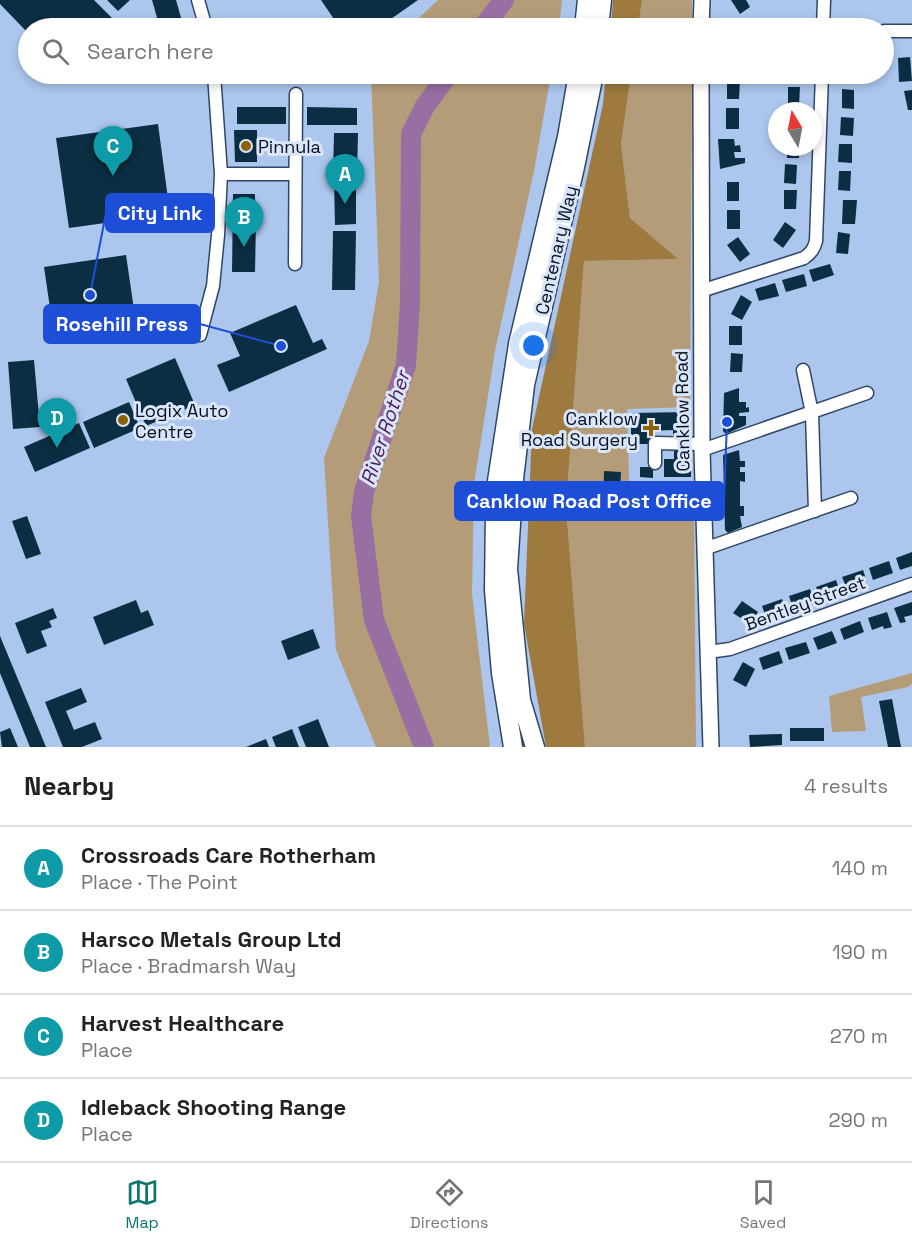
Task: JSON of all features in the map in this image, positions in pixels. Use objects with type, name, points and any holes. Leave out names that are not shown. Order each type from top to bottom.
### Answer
[{"type":"main road","points":[[585,18],[587,0]]},
{"type":"main road","points":[[600,18],[602,0]]},
{"type":"main road","name":"Centenary Way","points":[[513,747],[501,673],[494,590],[497,481],[518,344],[567,137],[576,84]]},
{"type":"main road","name":"Centenary Way","points":[[535,747],[521,700],[508,569],[514,479],[525,386],[576,167],[592,84]]},
{"type":"street","points":[[198,0],[203,18]]},
{"type":"street","points":[[701,18],[702,0]]},
{"type":"street","points":[[823,18],[824,0]]},
{"type":"street","points":[[894,31],[912,31]]},
{"type":"street","points":[[200,335],[213,286],[221,174],[214,84]]},
{"type":"street","name":"Canklow Road","points":[[701,84],[702,447],[711,747]]},
{"type":"street","points":[[701,291],[804,258],[814,248],[822,84]]},
{"type":"street","points":[[295,264],[296,94]]},
{"type":"street","points":[[221,174],[295,174]]},
{"type":"street","points":[[803,370],[812,413],[815,511]]},
{"type":"street","points":[[655,464],[655,443],[702,447],[812,413],[867,393]]},
{"type":"street","points":[[704,549],[851,498]]},
{"type":"street","name":"Bentley Street","points":[[708,652],[730,649],[912,584]]},
{"type":"shaded area","points":[[438,0],[562,0],[560,18],[419,18]]},
{"type":"shaded area","points":[[613,0],[642,0],[639,18],[612,18]]},
{"type":"shaded area","points":[[642,0],[692,0],[692,18],[639,18]]},
{"type":"shaded area","points":[[371,84],[549,84],[534,171],[495,351],[474,484],[472,594],[490,747],[376,747],[336,650],[324,458],[369,341],[379,282]]},
{"type":"shaded area","points":[[605,84],[630,84],[621,144],[630,218],[678,259],[584,261],[566,506],[585,747],[546,747],[524,624],[532,429],[603,104]]},
{"type":"shaded area","points":[[630,84],[692,84],[690,407],[627,409],[630,514],[694,515],[696,747],[585,747],[566,506],[584,261],[677,259],[630,218],[621,144]]},
{"type":"shaded area","points":[[912,673],[912,684],[908,687],[861,697],[866,731],[832,732],[829,696]]},
{"type":"building","points":[[0,0],[94,0],[112,18],[18,18],[18,23],[0,4]]},
{"type":"building","points":[[107,0],[130,0],[118,11]]},
{"type":"building","points":[[152,0],[176,0],[181,18],[157,18]]},
{"type":"building","points":[[321,0],[418,0],[392,18],[333,18]]},
{"type":"building","points":[[731,0],[746,0],[750,7],[740,14]]},
{"type":"building","points":[[910,57],[912,81],[899,82],[898,58]]},
{"type":"building","points":[[727,84],[740,84],[739,99],[727,99]]},
{"type":"building","points":[[788,87],[800,87],[799,102],[788,102]]},
{"type":"building","points":[[842,89],[854,90],[854,109],[842,108]]},
{"type":"building","points":[[912,90],[912,110],[908,110],[904,91]]},
{"type":"building","points":[[237,107],[286,107],[286,124],[237,124]]},
{"type":"building","points":[[307,107],[357,108],[357,125],[307,125]]},
{"type":"building","points":[[726,108],[739,108],[739,129],[726,129]]},
{"type":"building","points":[[841,117],[854,118],[853,136],[840,135]]},
{"type":"building","points":[[158,124],[170,214],[69,228],[56,138]]},
{"type":"building","name":"Pinnula","points":[[234,130],[257,130],[257,162],[235,162]]},
{"type":"building","points":[[334,133],[358,133],[357,173],[333,173]]},
{"type":"building","points":[[718,139],[734,139],[735,146],[740,145],[741,152],[734,152],[735,158],[745,158],[745,163],[720,169]]},
{"type":"building","points":[[839,144],[852,144],[852,163],[838,162]]},
{"type":"building","points":[[787,156],[799,156],[799,158],[787,158]]},
{"type":"building","points":[[785,164],[797,165],[796,184],[784,183]]},
{"type":"building","points":[[839,171],[851,171],[850,191],[838,190]]},
{"type":"building","points":[[356,182],[356,224],[335,225],[334,183]]},
{"type":"building","points":[[727,182],[739,182],[739,201],[727,201]]},
{"type":"building","points":[[784,190],[797,190],[796,209],[784,209]]},
{"type":"building","points":[[233,194],[255,194],[258,221],[256,221],[255,272],[232,272]]},
{"type":"building","points":[[843,200],[857,200],[855,224],[842,224]]},
{"type":"building","points":[[727,210],[740,210],[740,229],[727,229]]},
{"type":"building","points":[[785,222],[796,230],[783,248],[773,240]]},
{"type":"building","points":[[333,231],[356,231],[355,290],[332,290]]},
{"type":"building","points":[[838,232],[850,234],[848,254],[836,253]]},
{"type":"building","points":[[738,237],[750,254],[740,262],[727,245]]},
{"type":"building","points":[[126,255],[136,323],[54,335],[44,267]]},
{"type":"building","points":[[830,264],[834,275],[813,282],[809,270]]},
{"type":"building","points":[[804,274],[807,286],[786,292],[782,280]]},
{"type":"building","points":[[775,283],[779,296],[759,301],[755,289]]},
{"type":"building","points":[[741,295],[752,302],[742,320],[731,314]]},
{"type":"building","points":[[296,305],[313,343],[322,339],[327,349],[229,392],[217,365],[240,356],[230,333]]},
{"type":"building","points":[[729,326],[742,326],[742,345],[729,345]]},
{"type":"building","points":[[731,353],[743,354],[742,372],[730,372]]},
{"type":"building","points":[[175,358],[195,405],[146,426],[126,379]]},
{"type":"building","points":[[34,360],[40,427],[13,429],[8,362]]},
{"type":"building","points":[[739,388],[739,402],[746,402],[746,408],[749,407],[749,412],[739,413],[739,416],[746,416],[746,425],[726,434],[723,431],[724,393]]},
{"type":"building","points":[[129,402],[140,428],[94,448],[83,422]]},
{"type":"building","points":[[688,412],[689,439],[673,440],[673,430],[649,431],[649,444],[631,444],[631,413]]},
{"type":"building","points":[[79,423],[90,448],[35,472],[24,447]]},
{"type":"building","points":[[674,450],[691,450],[691,477],[664,477],[664,459],[674,459]]},
{"type":"building","points":[[739,450],[740,461],[745,461],[745,467],[740,467],[740,472],[745,472],[745,482],[740,481],[740,506],[744,506],[744,516],[740,516],[742,527],[728,533],[725,530],[723,455]]},
{"type":"building","points":[[640,467],[653,467],[653,478],[640,477]]},
{"type":"building","points":[[604,471],[621,472],[619,509],[603,509]]},
{"type":"building","points":[[27,516],[41,554],[26,559],[12,521]]},
{"type":"building","points":[[912,552],[912,566],[900,570],[896,558]]},
{"type":"building","points":[[889,561],[893,573],[873,580],[869,568]]},
{"type":"building","points":[[863,570],[867,582],[847,589],[842,577]]},
{"type":"building","points":[[836,580],[840,592],[820,598],[816,587]]},
{"type":"building","points":[[810,589],[814,600],[793,608],[789,596]]},
{"type":"building","points":[[782,599],[786,610],[766,617],[762,606]]},
{"type":"building","points":[[136,600],[141,613],[148,610],[154,625],[104,645],[93,617]]},
{"type":"building","points":[[742,601],[758,612],[750,624],[733,613]]},
{"type":"building","points":[[912,602],[912,615],[904,617],[906,622],[900,623],[894,608]]},
{"type":"building","points":[[53,608],[57,618],[49,621],[52,627],[41,631],[47,646],[27,654],[15,623]]},
{"type":"building","points":[[887,612],[892,627],[884,629],[883,626],[872,630],[868,618]]},
{"type":"building","points":[[860,621],[864,632],[844,640],[840,629]]},
{"type":"building","points":[[313,629],[320,648],[288,660],[281,641]]},
{"type":"building","points":[[832,631],[837,643],[818,650],[813,638]]},
{"type":"building","points":[[0,636],[46,747],[30,747],[0,673]]},
{"type":"building","points":[[806,642],[810,653],[789,660],[785,648]]},
{"type":"building","points":[[779,651],[783,663],[763,670],[759,658]]},
{"type":"building","points":[[743,662],[755,669],[746,687],[733,680]]},
{"type":"building","points":[[81,688],[87,702],[66,711],[74,730],[95,722],[102,739],[82,747],[63,747],[45,702]]},
{"type":"building","points":[[892,699],[901,747],[888,747],[879,701]]},
{"type":"building","points":[[318,719],[329,747],[306,747],[298,727]]},
{"type":"building","points":[[10,728],[18,747],[2,747],[0,732]]},
{"type":"building","points":[[790,728],[824,728],[824,741],[790,741]]},
{"type":"building","points":[[292,729],[299,747],[276,747],[272,737]]},
{"type":"building","points":[[782,734],[782,745],[750,747],[749,735]]},
{"type":"building","points":[[266,739],[269,747],[246,747]]},
{"type":"waterway","name":"River Rother","points":[[490,18],[504,0]]},
{"type":"waterway","name":"River Rother","points":[[424,747],[374,620],[361,516],[364,492],[406,365],[410,303],[411,134],[425,106],[442,84]]},
{"type":"place","name":"Pinnula","points":[[246,146]]},
{"type":"place","name":"Harvest Healthcare","points":[[113,176]]},
{"type":"place","name":"Crossroads Care Rotherham","points":[[345,204]]},
{"type":"place","name":"Harsco Metals Group Ltd","points":[[244,247]]},
{"type":"place","name":"City Link","points":[[90,295]]},
{"type":"place","name":"Rosehill Press","points":[[281,346]]},
{"type":"place","name":"Logix Auto Centre","points":[[123,420]]},
{"type":"place","name":"Canklow Road Post Office","points":[[727,422]]},
{"type":"place","name":"Canklow Road Surgery","points":[[651,428]]},
{"type":"place","name":"Idleback Shooting Range","points":[[57,448]]}]
